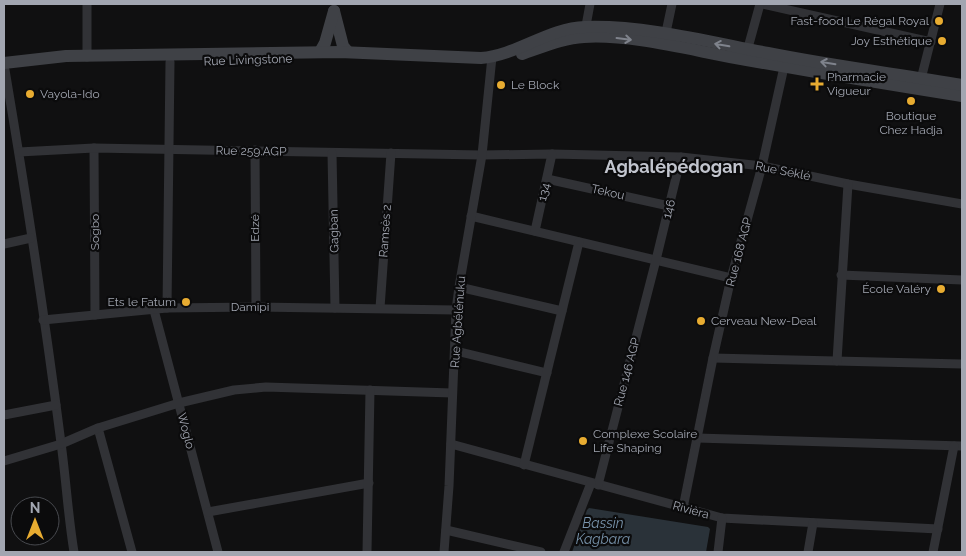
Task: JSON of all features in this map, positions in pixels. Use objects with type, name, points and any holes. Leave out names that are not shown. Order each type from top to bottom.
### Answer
[{"type":"street","points":[[87,60],[88,4]]},
{"type":"street","points":[[585,32],[590,4]]},
{"type":"street","points":[[665,40],[672,4]]},
{"type":"street","points":[[746,54],[761,4],[931,42]]},
{"type":"street","points":[[920,84],[940,4]]},
{"type":"street","points":[[320,52],[334,7]]},
{"type":"street","points":[[334,7],[343,46],[342,54]]},
{"type":"street","points":[[492,61],[585,32],[618,38],[665,40],[920,84],[962,96]]},
{"type":"street","name":"Rue Livingstone","points":[[170,59],[320,52],[492,61]]},
{"type":"street","name":"Rue Livingstone","points":[[4,68],[87,60],[342,54]]},
{"type":"street","points":[[746,54],[784,67],[920,84],[962,86]]},
{"type":"street","points":[[167,308],[170,59]]},
{"type":"street","name":"Rue Agbélénuku","points":[[444,552],[451,444],[452,393],[456,352],[456,310],[482,155],[492,61]]},
{"type":"street","name":"Rue 168 AGP","points":[[682,508],[731,278],[762,166],[784,67]]},
{"type":"street","points":[[4,68],[19,152],[62,444],[74,552]]},
{"type":"street","name":"Rue 259.AGP","points":[[19,152],[94,148],[482,155]]},
{"type":"street","name":"Sogbo","points":[[94,148],[95,315]]},
{"type":"street","name":"Edzé","points":[[255,150],[256,307]]},
{"type":"street","name":"Gagban","points":[[332,153],[335,308]]},
{"type":"street","name":"Ramsès 2","points":[[380,308],[391,153]]},
{"type":"street","name":"Rue Séklé","points":[[482,155],[552,154],[681,157],[762,166],[848,184],[962,204]]},
{"type":"street","name":"134","points":[[536,231],[552,154]]},
{"type":"street","name":"146","points":[[656,260],[681,157]]},
{"type":"street","name":"Tekou","points":[[547,179],[670,206]]},
{"type":"street","points":[[837,361],[848,184]]},
{"type":"street","points":[[471,216],[731,278]]},
{"type":"street","points":[[4,244],[31,238]]},
{"type":"street","points":[[524,465],[579,242]]},
{"type":"street","name":"Rue 146 AGP","points":[[564,552],[594,484],[656,260]]},
{"type":"street","points":[[841,275],[962,280]]},
{"type":"street","points":[[459,287],[562,311]]},
{"type":"street","name":"Damipi","points":[[43,320],[167,308],[256,307],[456,310]]},
{"type":"street","name":"Woglo","points":[[154,310],[218,552]]},
{"type":"street","points":[[456,352],[547,373]]},
{"type":"street","points":[[713,358],[962,364]]},
{"type":"street","points":[[4,461],[62,444],[98,428],[179,403],[234,390],[266,387],[452,393]]},
{"type":"street","points":[[367,552],[370,390]]},
{"type":"street","points":[[4,415],[56,405]]},
{"type":"street","points":[[98,428],[131,552]]},
{"type":"street","points":[[697,438],[958,446],[933,552]]},
{"type":"street","name":"Rivièra","points":[[451,444],[722,518],[938,529]]},
{"type":"street","points":[[208,512],[369,483]]},
{"type":"street","points":[[718,552],[722,518]]},
{"type":"street","points":[[808,552],[813,524]]},
{"type":"street","points":[[446,530],[541,552]]},
{"type":"water","name":"Bassin Kagbara","points":[[589,508],[708,527],[710,529],[706,552],[572,552]]},
{"type":"place","name":"Fast-food Le Régal Royal","points":[[939,21]]},
{"type":"place","name":"Joy Esthétique","points":[[942,41]]},
{"type":"place","name":"Pharmacie Vigueur","points":[[817,84]]},
{"type":"place","name":"Le Block","points":[[501,85]]},
{"type":"place","name":"Vayola-Ido","points":[[30,94]]},
{"type":"place","name":"Boutique Chez Hadja","points":[[911,101]]},
{"type":"place","name":"École Valéry","points":[[941,289]]},
{"type":"place","name":"Ets le Fatum","points":[[186,302]]},
{"type":"place","name":"Cerveau New-Deal","points":[[701,321]]},
{"type":"place","name":"Complexe Scolaire Life Shaping","points":[[583,441]]},
{"type":"district","name":"Agbalépédogan","points":[[674,166]]}]
